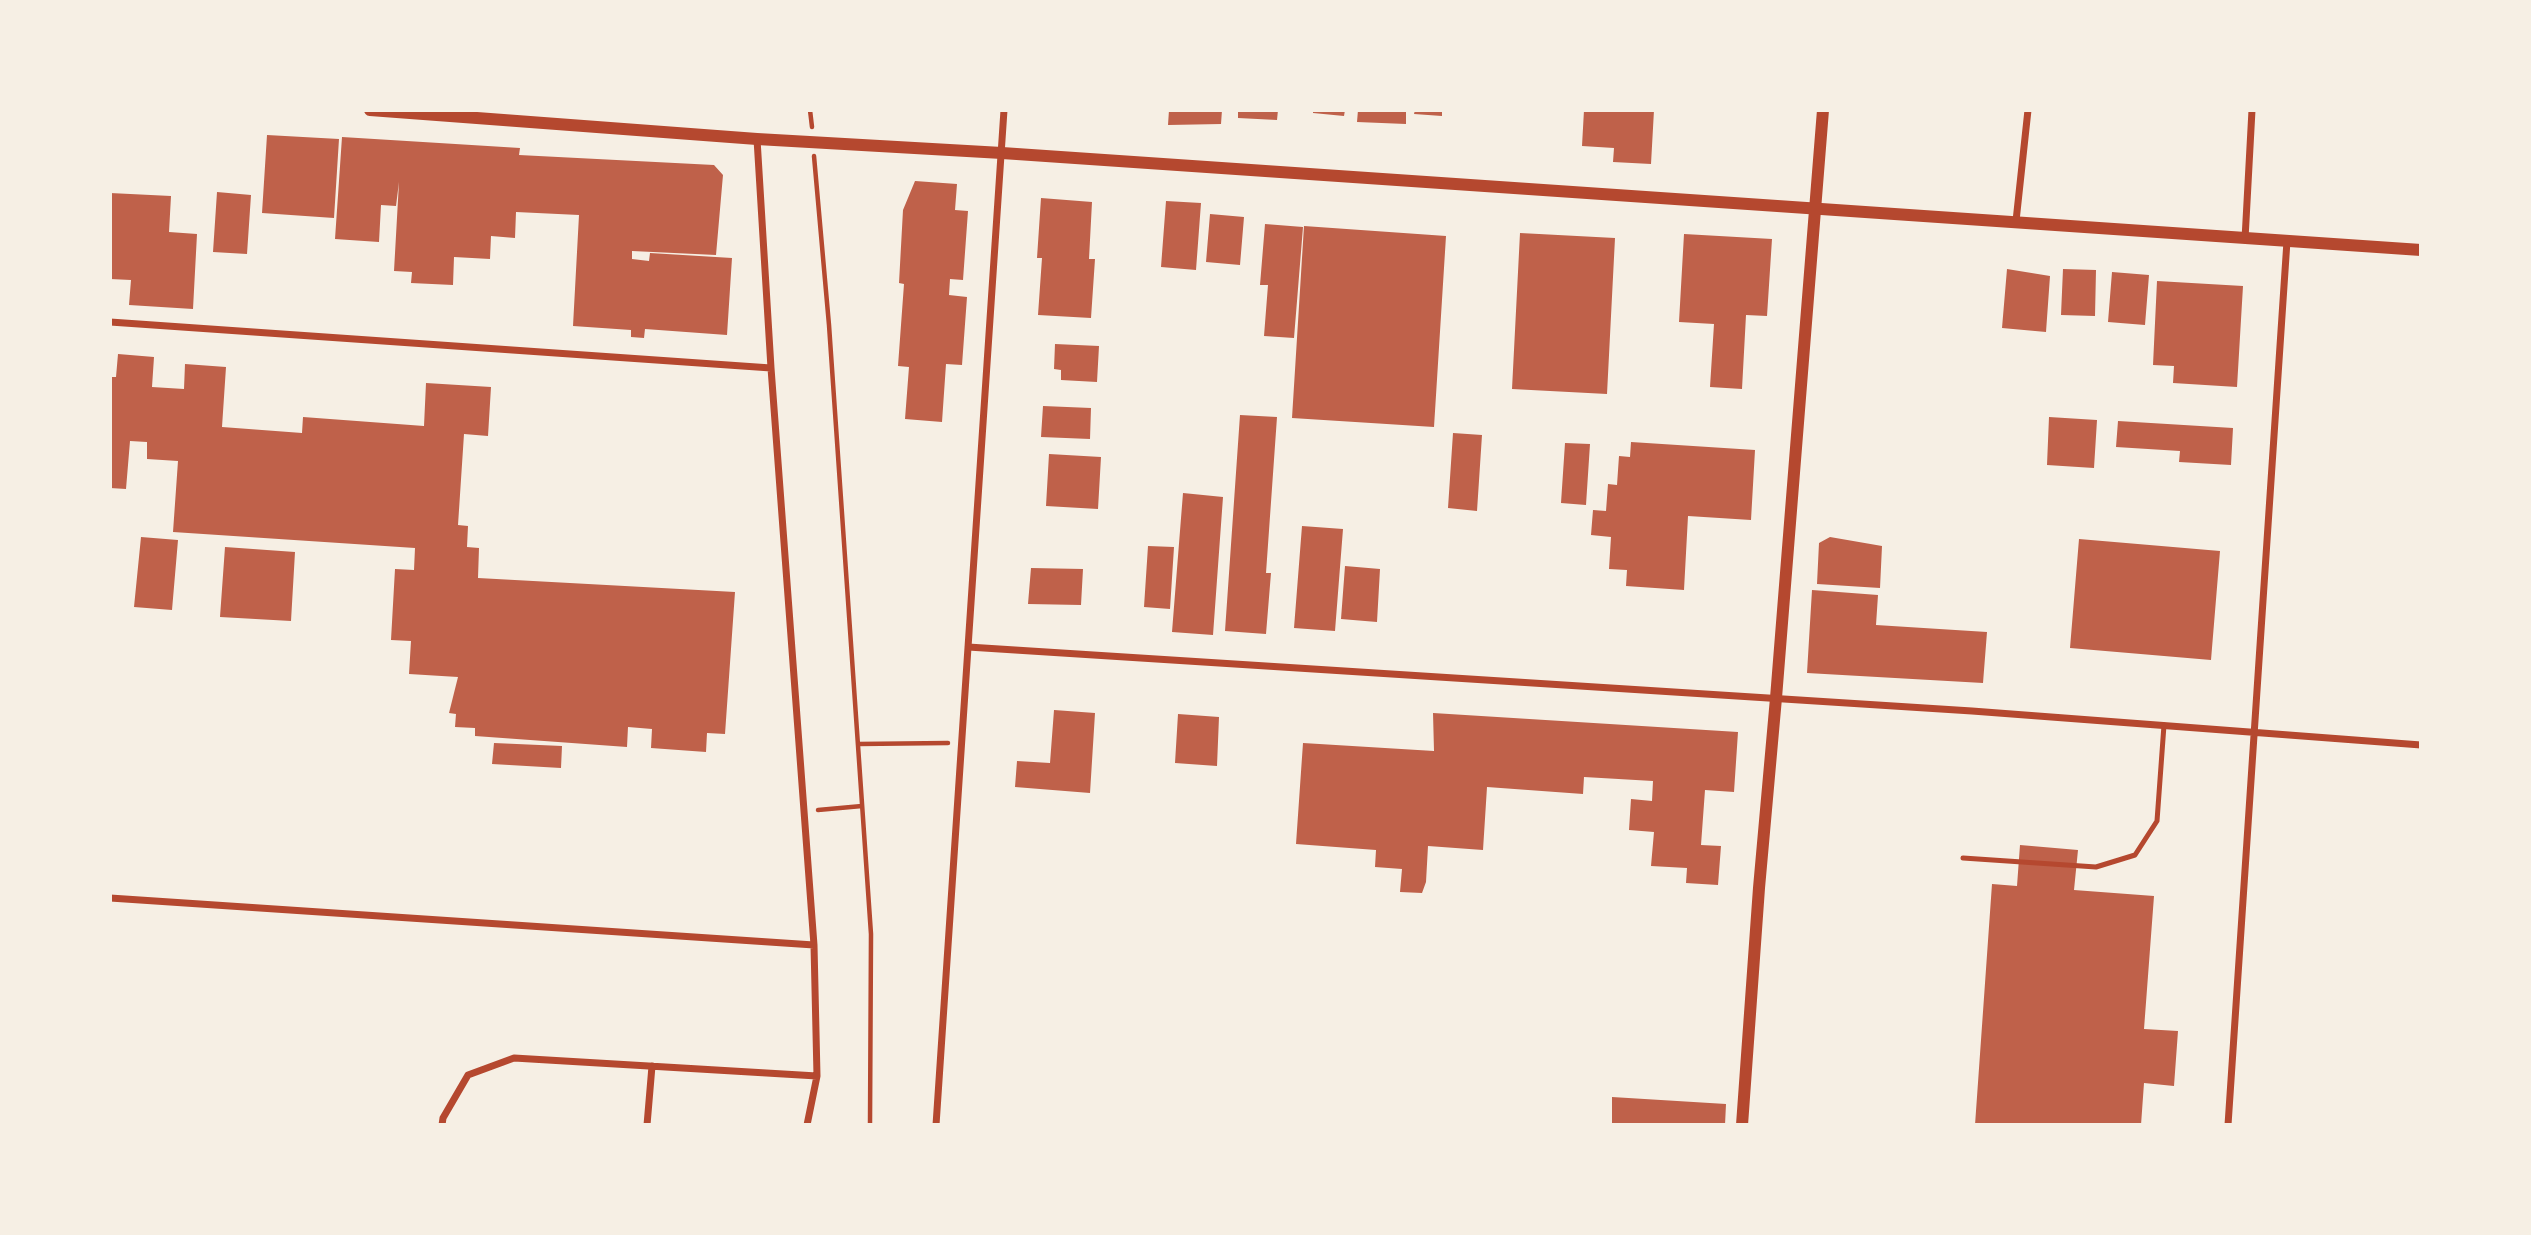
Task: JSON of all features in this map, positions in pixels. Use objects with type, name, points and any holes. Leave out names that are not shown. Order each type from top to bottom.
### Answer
[{"type":"street","points":[[370,110],[532,116],[757,139],[1002,153],[2421,250]]},
{"type":"street","points":[[936,1125],[1004,110]]},
{"type":"street","points":[[1742,1125],[1823,110]]},
{"type":"street","points":[[2016,221],[2028,110]]},
{"type":"street","points":[[2245,239],[2252,110]]},
{"type":"street","points":[[757,139],[771,368],[814,945],[817,1076],[807,1125]]},
{"type":"street","points":[[2228,1125],[2287,241]]},
{"type":"street","points":[[110,322],[771,368]]},
{"type":"street","points":[[968,647],[2164,724],[2421,745]]},
{"type":"street","points":[[110,898],[814,945]]},
{"type":"street","points":[[442,1125],[443,1118],[468,1075],[514,1058],[817,1076]]},
{"type":"street","points":[[647,1125],[652,1066]]},
{"type":"lane","points":[[1962,858],[2096,867],[2135,855],[2157,821],[2164,724]]},
{"type":"path","points":[[810,110],[829,325],[871,934],[870,1125]]},
{"type":"path","points":[[858,744],[962,743]]},
{"type":"path","points":[[804,811],[862,806]]},
{"type":"building","points":[[1169,110],[1222,110],[1221,124],[1168,125]]},
{"type":"building","points":[[1238,110],[1278,110],[1277,120],[1238,118]]},
{"type":"building","points":[[1313,110],[1345,110],[1344,116],[1313,113]]},
{"type":"building","points":[[1358,110],[1406,110],[1406,124],[1357,122]]},
{"type":"building","points":[[1415,110],[1442,110],[1442,116],[1414,114]]},
{"type":"building","points":[[1584,110],[1654,110],[1651,164],[1613,162],[1614,148],[1582,146]]},
{"type":"building","points":[[267,135],[339,139],[334,218],[262,213]]},
{"type":"building","points":[[342,137],[520,148],[519,155],[714,165],[723,175],[716,255],[632,251],[632,259],[649,261],[650,253],[732,258],[727,335],[645,329],[644,338],[631,337],[631,330],[573,326],[579,215],[516,212],[515,238],[491,236],[490,259],[454,257],[453,285],[411,283],[412,272],[394,271],[399,182],[396,206],[381,205],[379,242],[335,239]]},
{"type":"building","points":[[915,181],[957,184],[955,210],[968,211],[963,280],[950,279],[949,295],[967,297],[962,365],[946,364],[942,422],[905,419],[909,367],[898,366],[904,284],[899,283],[903,210]]},
{"type":"building","points":[[217,192],[251,195],[247,254],[213,252]]},
{"type":"building","points":[[110,193],[171,196],[169,232],[197,234],[193,309],[129,305],[131,280],[110,279]]},
{"type":"building","points":[[1041,198],[1092,202],[1089,259],[1095,259],[1091,318],[1038,315],[1042,258],[1037,258]]},
{"type":"building","points":[[1166,201],[1201,203],[1196,270],[1161,267]]},
{"type":"building","points":[[1210,214],[1244,217],[1240,265],[1206,262]]},
{"type":"building","points":[[1265,224],[1303,227],[1294,338],[1264,336],[1268,285],[1260,285]]},
{"type":"building","points":[[1304,226],[1446,236],[1434,427],[1292,418]]},
{"type":"building","points":[[1520,233],[1615,238],[1607,394],[1512,389]]},
{"type":"building","points":[[1684,234],[1772,239],[1767,316],[1746,315],[1742,389],[1710,387],[1714,324],[1679,322]]},
{"type":"building","points":[[2007,269],[2050,276],[2046,332],[2002,328]]},
{"type":"building","points":[[2063,269],[2096,270],[2095,316],[2061,315]]},
{"type":"building","points":[[2112,272],[2149,275],[2145,325],[2108,322]]},
{"type":"building","points":[[2157,281],[2243,286],[2237,387],[2173,383],[2174,366],[2153,365]]},
{"type":"building","points":[[1055,344],[1099,346],[1097,382],[1061,380],[1061,370],[1054,369]]},
{"type":"building","points":[[118,354],[154,357],[152,387],[184,389],[185,364],[226,367],[222,427],[302,433],[303,417],[424,426],[426,383],[491,387],[488,436],[464,434],[458,525],[468,526],[467,547],[479,548],[478,578],[735,592],[725,734],[707,733],[706,752],[651,748],[652,729],[628,727],[627,747],[475,736],[475,728],[455,727],[456,714],[449,713],[458,677],[409,674],[411,641],[391,640],[395,569],[414,570],[415,548],[173,532],[178,461],[147,459],[147,442],[130,441],[126,489],[110,488],[110,377],[116,377]]},
{"type":"building","points":[[1043,406],[1091,408],[1090,439],[1041,437]]},
{"type":"building","points":[[1240,415],[1277,417],[1266,573],[1271,573],[1266,634],[1225,631]]},
{"type":"building","points":[[2049,417],[2097,420],[2094,468],[2047,465]]},
{"type":"building","points":[[2118,421],[2233,428],[2231,465],[2179,462],[2180,451],[2116,447]]},
{"type":"building","points":[[1453,433],[1482,435],[1477,511],[1448,508]]},
{"type":"building","points":[[1631,442],[1755,450],[1751,520],[1688,516],[1684,590],[1626,586],[1627,570],[1609,569],[1611,537],[1591,535],[1593,510],[1606,511],[1608,484],[1617,485],[1619,456],[1630,457]]},
{"type":"building","points":[[1565,443],[1590,444],[1586,505],[1561,503]]},
{"type":"building","points":[[1049,454],[1101,457],[1098,509],[1046,506]]},
{"type":"building","points":[[1183,493],[1223,497],[1213,635],[1172,632]]},
{"type":"building","points":[[1302,526],[1343,529],[1335,631],[1294,628]]},
{"type":"building","points":[[141,537],[178,540],[172,610],[134,607]]},
{"type":"building","points":[[1830,537],[1882,546],[1880,588],[1817,584],[1819,543]]},
{"type":"building","points":[[2079,539],[2220,551],[2211,660],[2070,648]]},
{"type":"building","points":[[1148,546],[1174,547],[1170,609],[1144,607]]},
{"type":"building","points":[[225,547],[295,552],[291,621],[220,617]]},
{"type":"building","points":[[1345,566],[1380,569],[1377,622],[1341,619]]},
{"type":"building","points":[[1031,568],[1083,569],[1081,605],[1028,604]]},
{"type":"building","points":[[1812,590],[1878,595],[1876,625],[1987,632],[1983,683],[1807,673]]},
{"type":"building","points":[[1054,710],[1095,713],[1090,793],[1015,787],[1017,761],[1050,763]]},
{"type":"building","points":[[1433,713],[1738,732],[1734,792],[1705,790],[1701,845],[1721,846],[1718,885],[1686,883],[1687,868],[1651,866],[1654,832],[1629,830],[1631,799],[1652,801],[1653,781],[1584,777],[1583,794],[1487,787],[1483,850],[1428,846],[1426,882],[1422,893],[1400,892],[1402,869],[1375,867],[1376,850],[1296,844],[1303,743],[1434,751]]},
{"type":"building","points":[[1178,714],[1219,717],[1217,766],[1175,763]]},
{"type":"building","points":[[494,743],[562,746],[561,768],[492,764]]},
{"type":"building","points":[[2020,845],[2078,850],[2074,890],[2154,896],[2144,1029],[2178,1031],[2174,1086],[2144,1083],[2141,1125],[1975,1125],[1992,884],[2017,886]]},
{"type":"building","points":[[1612,1097],[1726,1104],[1725,1125],[1612,1125]]}]
